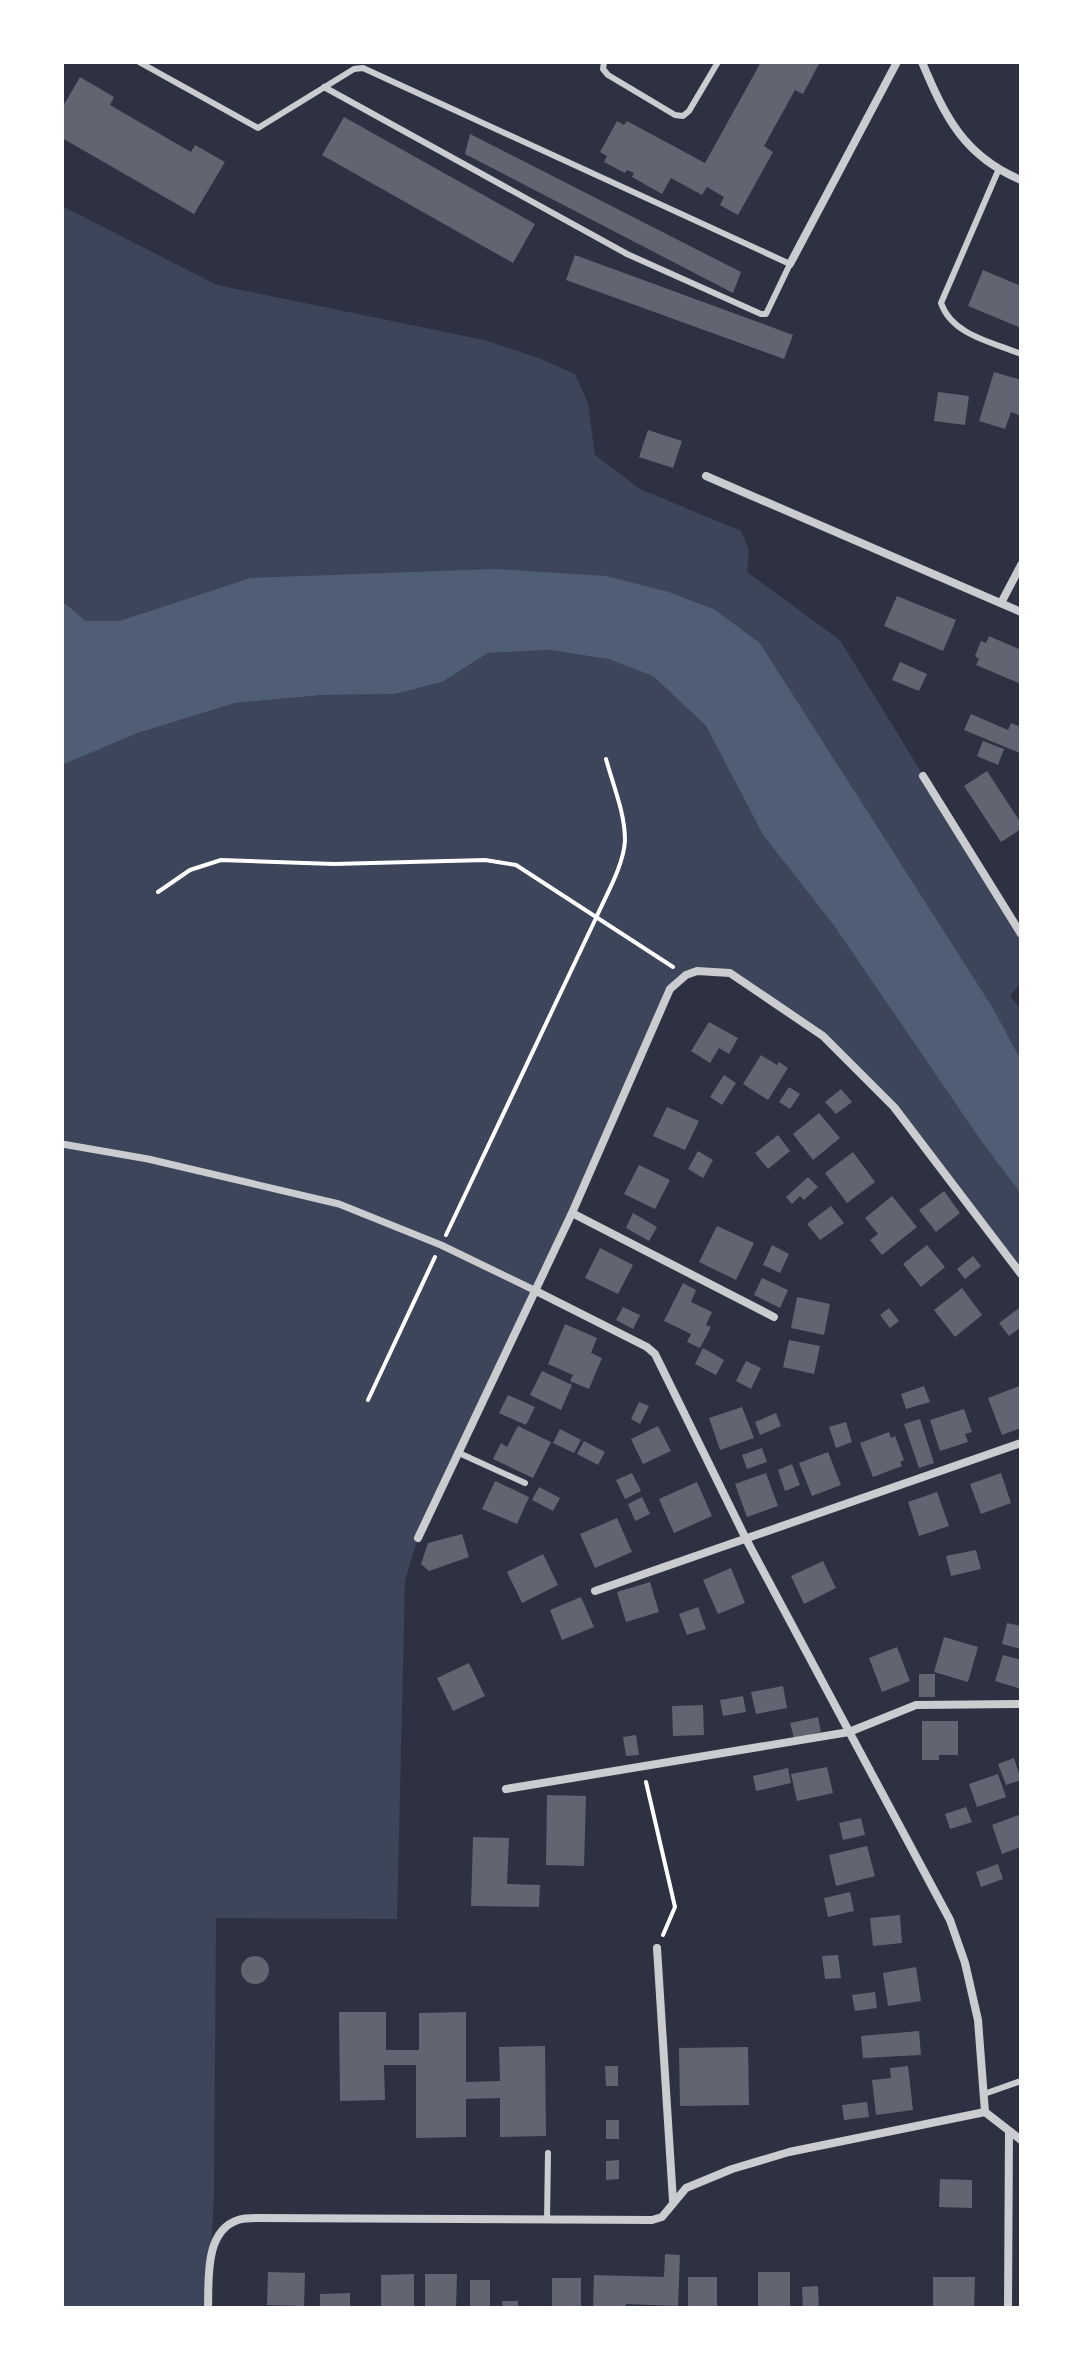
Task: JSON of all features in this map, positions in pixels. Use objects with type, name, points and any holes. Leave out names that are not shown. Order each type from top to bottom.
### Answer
[{"type":"street","points":[[790,264],[897,62]]},
{"type":"street","points":[[922,62],[937,98],[965,143],[998,171],[1021,180]]},
{"type":"street","points":[[706,476],[1021,612]]},
{"type":"street","points":[[1001,603],[1021,565]]},
{"type":"street","points":[[923,776],[1021,934]]},
{"type":"street","points":[[418,1538],[572,1213],[670,989],[686,975],[709,970],[730,973],[823,1036],[894,1107],[1021,1274]]},
{"type":"street","points":[[62,1144],[148,1159],[339,1204],[441,1245],[647,1347],[655,1354],[746,1539],[950,1920],[965,1963],[978,2020],[985,2112],[1021,2140]]},
{"type":"street","points":[[572,1213],[774,1317]]},
{"type":"street","points":[[595,1591],[1021,1443]]},
{"type":"street","points":[[506,1789],[849,1732],[916,1705],[1021,1704]]},
{"type":"street","points":[[657,1948],[673,2201]]},
{"type":"street","points":[[208,2308],[209,2264],[215,2244],[224,2230],[237,2220],[652,2220],[662,2217],[686,2188],[789,2152],[985,2112]]},
{"type":"street","points":[[1008,2308],[1009,2131]]},
{"type":"lane","points":[[139,62],[258,128],[324,87],[354,69],[363,68],[790,264],[766,314],[761,314],[627,254],[324,87]]},
{"type":"lane","points":[[604,62],[603,69],[608,75],[675,115],[683,116],[718,62]]},
{"type":"lane","points":[[998,171],[941,303],[946,317],[957,328],[1021,354]]},
{"type":"lane","points":[[459,1453],[525,1483]]},
{"type":"lane","points":[[984,2094],[1021,2081]]},
{"type":"lane","points":[[547,2220],[548,2153]]},
{"type":"path","points":[[368,1400],[596,918],[625,842],[620,809],[606,759]]},
{"type":"path","points":[[158,892],[190,870],[221,860],[334,864],[485,860],[516,865],[686,975]]},
{"type":"path","points":[[643,1767],[675,1907],[657,1948]]},
{"type":"shaded area","points":[[62,206],[217,285],[484,340],[575,374],[588,403],[595,455],[640,489],[741,531],[749,551],[747,572],[840,640],[1021,934],[1021,982],[1010,996],[1021,1010],[1021,1060],[993,1008],[760,643],[714,609],[669,592],[250,578],[119,621],[86,621],[66,603],[62,606]]},
{"type":"shaded area","points":[[496,569],[606,576],[669,592],[714,609],[760,643],[993,1008],[1021,1060],[1021,1194],[979,1138],[835,927],[763,835],[706,726],[653,676],[608,659],[549,650],[488,653],[442,682],[395,694],[323,695],[235,703],[138,733],[62,765],[62,606],[65,603],[86,621],[119,621],[250,578]]},
{"type":"shaded area","points":[[549,650],[608,659],[653,676],[706,726],[763,835],[835,927],[979,1138],[1021,1194],[1021,1274],[894,1107],[823,1036],[730,973],[697,971],[670,989],[572,1213],[418,1538],[405,1581],[397,1919],[216,1918],[214,2196],[208,2308],[62,2308],[62,765],[138,733],[235,703],[323,695],[395,694],[442,682],[488,653]]},
{"type":"building","points":[[761,62],[820,62],[803,94],[795,90],[764,146],[773,152],[738,215],[720,205],[724,197],[707,187],[702,195],[671,178],[662,194],[632,177],[634,173],[627,170],[625,173],[604,162],[607,156],[600,152],[617,121],[624,125],[627,121],[705,163]]},
{"type":"building","points":[[80,77],[114,97],[110,105],[191,152],[195,145],[225,162],[194,214],[62,138],[62,108]]},
{"type":"building","points":[[344,117],[535,224],[513,263],[322,155]]},
{"type":"building","points":[[470,134],[741,272],[733,293],[465,154]]},
{"type":"building","points":[[575,255],[793,335],[784,359],[566,280]]},
{"type":"building","points":[[983,270],[1021,286],[1021,328],[968,306]]},
{"type":"building","points":[[994,372],[1021,380],[1021,416],[1011,412],[1005,429],[979,421]]},
{"type":"building","points":[[938,392],[969,396],[965,425],[934,421]]},
{"type":"building","points":[[648,430],[682,441],[673,468],[639,457]]},
{"type":"building","points":[[897,596],[956,620],[943,651],[884,626]]},
{"type":"building","points":[[989,636],[1021,650],[1021,684],[976,665],[979,659],[975,656],[981,641],[986,643]]},
{"type":"building","points":[[900,662],[927,674],[919,691],[892,680]]},
{"type":"building","points":[[971,714],[1008,730],[1011,723],[1021,727],[1020,753],[964,730]]},
{"type":"building","points":[[983,741],[1004,749],[998,765],[977,756]]},
{"type":"building","points":[[987,771],[1021,823],[1021,829],[1001,842],[964,786]]},
{"type":"building","points":[[709,1022],[738,1038],[729,1054],[719,1048],[710,1063],[691,1051]]},
{"type":"building","points":[[761,1055],[788,1068],[768,1100],[743,1084]]},
{"type":"building","points":[[724,1075],[736,1083],[722,1105],[710,1097]]},
{"type":"building","points":[[789,1087],[800,1094],[790,1109],[779,1102]]},
{"type":"building","points":[[841,1089],[852,1102],[836,1114],[825,1102]]},
{"type":"building","points":[[667,1107],[699,1121],[685,1150],[653,1136]]},
{"type":"building","points":[[819,1113],[840,1138],[813,1160],[793,1134]]},
{"type":"building","points":[[778,1135],[790,1151],[768,1169],[755,1153]]},
{"type":"building","points":[[698,1151],[713,1160],[703,1178],[688,1169]]},
{"type":"building","points":[[853,1152],[875,1182],[847,1203],[825,1173]]},
{"type":"building","points":[[639,1165],[670,1180],[655,1209],[624,1194]]},
{"type":"building","points":[[808,1177],[818,1187],[804,1200],[800,1196],[792,1204],[786,1197]]},
{"type":"building","points":[[944,1191],[960,1213],[936,1232],[919,1210]]},
{"type":"building","points":[[892,1196],[917,1227],[882,1255],[870,1240],[878,1234],[865,1218]]},
{"type":"building","points":[[831,1206],[844,1223],[820,1240],[807,1224]]},
{"type":"building","points":[[633,1213],[657,1227],[649,1241],[626,1228]]},
{"type":"building","points":[[717,1226],[754,1243],[736,1280],[699,1262]]},
{"type":"building","points":[[772,1245],[789,1254],[780,1273],[763,1265]]},
{"type":"building","points":[[927,1245],[945,1267],[921,1287],[903,1264]]},
{"type":"building","points":[[600,1248],[633,1265],[618,1294],[585,1278]]},
{"type":"building","points":[[973,1256],[981,1266],[965,1279],[957,1269]]},
{"type":"building","points":[[762,1278],[788,1290],[780,1308],[754,1295]]},
{"type":"building","points":[[683,1283],[696,1290],[691,1302],[712,1312],[706,1325],[711,1327],[700,1348],[687,1342],[691,1334],[664,1321]]},
{"type":"building","points":[[962,1288],[982,1315],[955,1337],[934,1310]]},
{"type":"building","points":[[797,1297],[830,1304],[824,1335],[791,1328]]},
{"type":"building","points":[[623,1307],[640,1315],[633,1329],[616,1320]]},
{"type":"building","points":[[889,1308],[899,1321],[890,1328],[880,1315]]},
{"type":"building","points":[[1019,1308],[1021,1327],[1009,1336],[999,1323]]},
{"type":"building","points":[[565,1324],[597,1338],[591,1353],[602,1358],[589,1389],[570,1381],[573,1375],[548,1364]]},
{"type":"building","points":[[789,1340],[820,1346],[814,1374],[783,1367]]},
{"type":"building","points":[[703,1348],[724,1360],[716,1375],[695,1364]]},
{"type":"building","points":[[746,1361],[761,1368],[751,1389],[736,1381]]},
{"type":"building","points":[[542,1371],[572,1385],[561,1410],[530,1395]]},
{"type":"building","points":[[924,1386],[930,1402],[906,1409],[901,1394]]},
{"type":"building","points":[[1019,1386],[1021,1428],[1002,1435],[988,1398]]},
{"type":"building","points":[[508,1395],[535,1407],[526,1425],[499,1413]]},
{"type":"building","points":[[639,1402],[649,1406],[640,1424],[631,1419]]},
{"type":"building","points":[[742,1407],[754,1438],[720,1450],[709,1418]]},
{"type":"building","points":[[964,1409],[972,1432],[965,1434],[968,1442],[940,1451],[930,1420]]},
{"type":"building","points":[[776,1413],[781,1426],[760,1435],[755,1422]]},
{"type":"building","points":[[920,1419],[934,1463],[919,1468],[904,1424]]},
{"type":"building","points":[[846,1422],[852,1442],[836,1448],[829,1427]]},
{"type":"building","points":[[518,1426],[551,1442],[533,1478],[493,1459],[501,1443],[507,1447]]},
{"type":"building","points":[[658,1426],[671,1451],[643,1464],[631,1439]]},
{"type":"building","points":[[560,1429],[581,1440],[574,1453],[553,1443]]},
{"type":"building","points":[[889,1432],[891,1438],[895,1436],[904,1460],[900,1462],[902,1466],[873,1477],[860,1443]]},
{"type":"building","points":[[584,1441],[605,1452],[598,1465],[577,1454]]},
{"type":"building","points":[[762,1448],[767,1462],[747,1469],[742,1455]]},
{"type":"building","points":[[828,1452],[841,1485],[812,1496],[799,1463]]},
{"type":"building","points":[[792,1464],[800,1485],[785,1491],[778,1470]]},
{"type":"building","points":[[632,1473],[641,1491],[625,1499],[616,1480]]},
{"type":"building","points":[[766,1473],[778,1506],[747,1517],[735,1484]]},
{"type":"building","points":[[1001,1473],[1011,1503],[981,1514],[970,1484]]},
{"type":"building","points":[[495,1481],[529,1497],[517,1524],[482,1509]]},
{"type":"building","points":[[697,1482],[712,1516],[674,1533],[659,1499]]},
{"type":"building","points":[[539,1487],[560,1498],[553,1511],[532,1500]]},
{"type":"building","points":[[937,1492],[949,1526],[919,1536],[908,1502]]},
{"type":"building","points":[[642,1497],[650,1514],[635,1521],[628,1504]]},
{"type":"building","points":[[617,1518],[632,1552],[595,1568],[580,1534]]},
{"type":"building","points":[[462,1534],[469,1557],[429,1571],[421,1564],[428,1543]]},
{"type":"building","points":[[976,1550],[981,1569],[951,1576],[946,1556]]},
{"type":"building","points":[[543,1554],[558,1585],[522,1603],[507,1572]]},
{"type":"building","points":[[823,1561],[836,1588],[804,1604],[791,1576]]},
{"type":"building","points":[[731,1568],[745,1603],[718,1614],[703,1580]]},
{"type":"building","points":[[650,1582],[659,1612],[626,1622],[617,1592]]},
{"type":"building","points":[[581,1597],[594,1627],[562,1640],[550,1610]]},
{"type":"building","points":[[698,1607],[706,1629],[687,1635],[679,1614]]},
{"type":"building","points":[[1007,1623],[1021,1626],[1021,1649],[1002,1644]]},
{"type":"building","points":[[944,1637],[978,1647],[968,1682],[934,1672]]},
{"type":"building","points":[[897,1647],[910,1681],[882,1692],[869,1658]]},
{"type":"building","points":[[1003,1655],[1021,1660],[1021,1689],[995,1681]]},
{"type":"building","points":[[469,1663],[485,1696],[453,1711],[437,1678]]},
{"type":"building","points":[[919,1674],[935,1674],[935,1697],[919,1697]]},
{"type":"building","points":[[783,1686],[787,1708],[756,1714],[751,1692]]},
{"type":"building","points":[[743,1696],[746,1712],[723,1716],[720,1700]]},
{"type":"building","points":[[703,1705],[704,1735],[673,1736],[672,1706]]},
{"type":"building","points":[[818,1717],[821,1732],[794,1738],[790,1723]]},
{"type":"building","points":[[922,1721],[958,1721],[958,1755],[939,1755],[939,1760],[922,1760]]},
{"type":"building","points":[[636,1735],[639,1755],[626,1756],[623,1737]]},
{"type":"building","points":[[1014,1758],[1021,1780],[1006,1785],[998,1764]]},
{"type":"building","points":[[827,1767],[833,1793],[797,1801],[791,1774]]},
{"type":"building","points":[[788,1768],[791,1783],[756,1791],[753,1776]]},
{"type":"building","points":[[998,1774],[1006,1797],[977,1807],[969,1784]]},
{"type":"building","points":[[547,1795],[586,1796],[584,1866],[546,1865]]},
{"type":"building","points":[[966,1807],[972,1822],[950,1829],[945,1814]]},
{"type":"building","points":[[1021,1814],[1021,1847],[1002,1854],[992,1825]]},
{"type":"building","points":[[861,1818],[865,1835],[843,1840],[839,1823]]},
{"type":"building","points":[[473,1837],[509,1838],[507,1884],[540,1885],[539,1907],[471,1906]]},
{"type":"building","points":[[867,1846],[875,1876],[836,1886],[829,1855]]},
{"type":"building","points":[[998,1864],[1003,1879],[981,1887],[976,1872]]},
{"type":"building","points":[[850,1892],[854,1911],[828,1917],[824,1898]]},
{"type":"building","points":[[900,1915],[902,1943],[873,1946],[870,1918]]},
{"type":"building","points":[[838,1955],[841,1978],[825,1979],[822,1956]]},
{"type":"building","points":[[255,1956],[265,1960],[269,1970],[265,1980],[255,1984],[245,1980],[241,1970],[245,1960]]},
{"type":"building","points":[[916,1967],[921,2001],[888,2006],[883,1973]]},
{"type":"building","points":[[875,1992],[877,2008],[855,2011],[852,1995]]},
{"type":"building","points":[[339,2012],[386,2012],[386,2050],[419,2050],[419,2013],[466,2012],[466,2082],[500,2081],[499,2047],[545,2046],[546,2136],[500,2137],[500,2098],[466,2099],[466,2137],[416,2138],[416,2065],[384,2065],[385,2100],[340,2101]]},
{"type":"building","points":[[919,2031],[921,2055],[863,2058],[861,2036]]},
{"type":"building","points":[[748,2047],[749,2105],[680,2106],[679,2048]]},
{"type":"building","points":[[605,2066],[618,2066],[618,2086],[606,2086]]},
{"type":"building","points":[[908,2066],[913,2110],[876,2115],[872,2080],[891,2078],[890,2068]]},
{"type":"building","points":[[867,2102],[869,2117],[844,2120],[842,2105]]},
{"type":"building","points":[[606,2120],[619,2120],[619,2139],[606,2139]]},
{"type":"building","points":[[619,2160],[619,2179],[606,2180],[606,2161]]},
{"type":"building","points":[[940,2179],[972,2180],[972,2208],[939,2207]]},
{"type":"building","points":[[665,2254],[680,2255],[678,2306],[626,2304],[625,2308],[593,2308],[594,2275],[664,2277]]},
{"type":"building","points":[[268,2272],[305,2273],[304,2306],[267,2305]]},
{"type":"building","points":[[758,2272],[790,2272],[790,2308],[758,2308]]},
{"type":"building","points":[[414,2274],[414,2308],[381,2308],[381,2275]]},
{"type":"building","points":[[425,2274],[457,2274],[456,2308],[425,2308]]},
{"type":"building","points":[[688,2277],[717,2277],[717,2308],[688,2308]]},
{"type":"building","points":[[933,2277],[975,2277],[974,2308],[933,2308]]},
{"type":"building","points":[[552,2278],[581,2278],[581,2308],[552,2308]]},
{"type":"building","points":[[470,2280],[490,2280],[490,2308],[470,2308]]},
{"type":"building","points":[[818,2286],[819,2308],[803,2308],[802,2287]]},
{"type":"building","points":[[350,2293],[350,2308],[320,2308],[320,2294]]},
{"type":"building","points":[[502,2301],[518,2301],[518,2308],[503,2308]]}]
